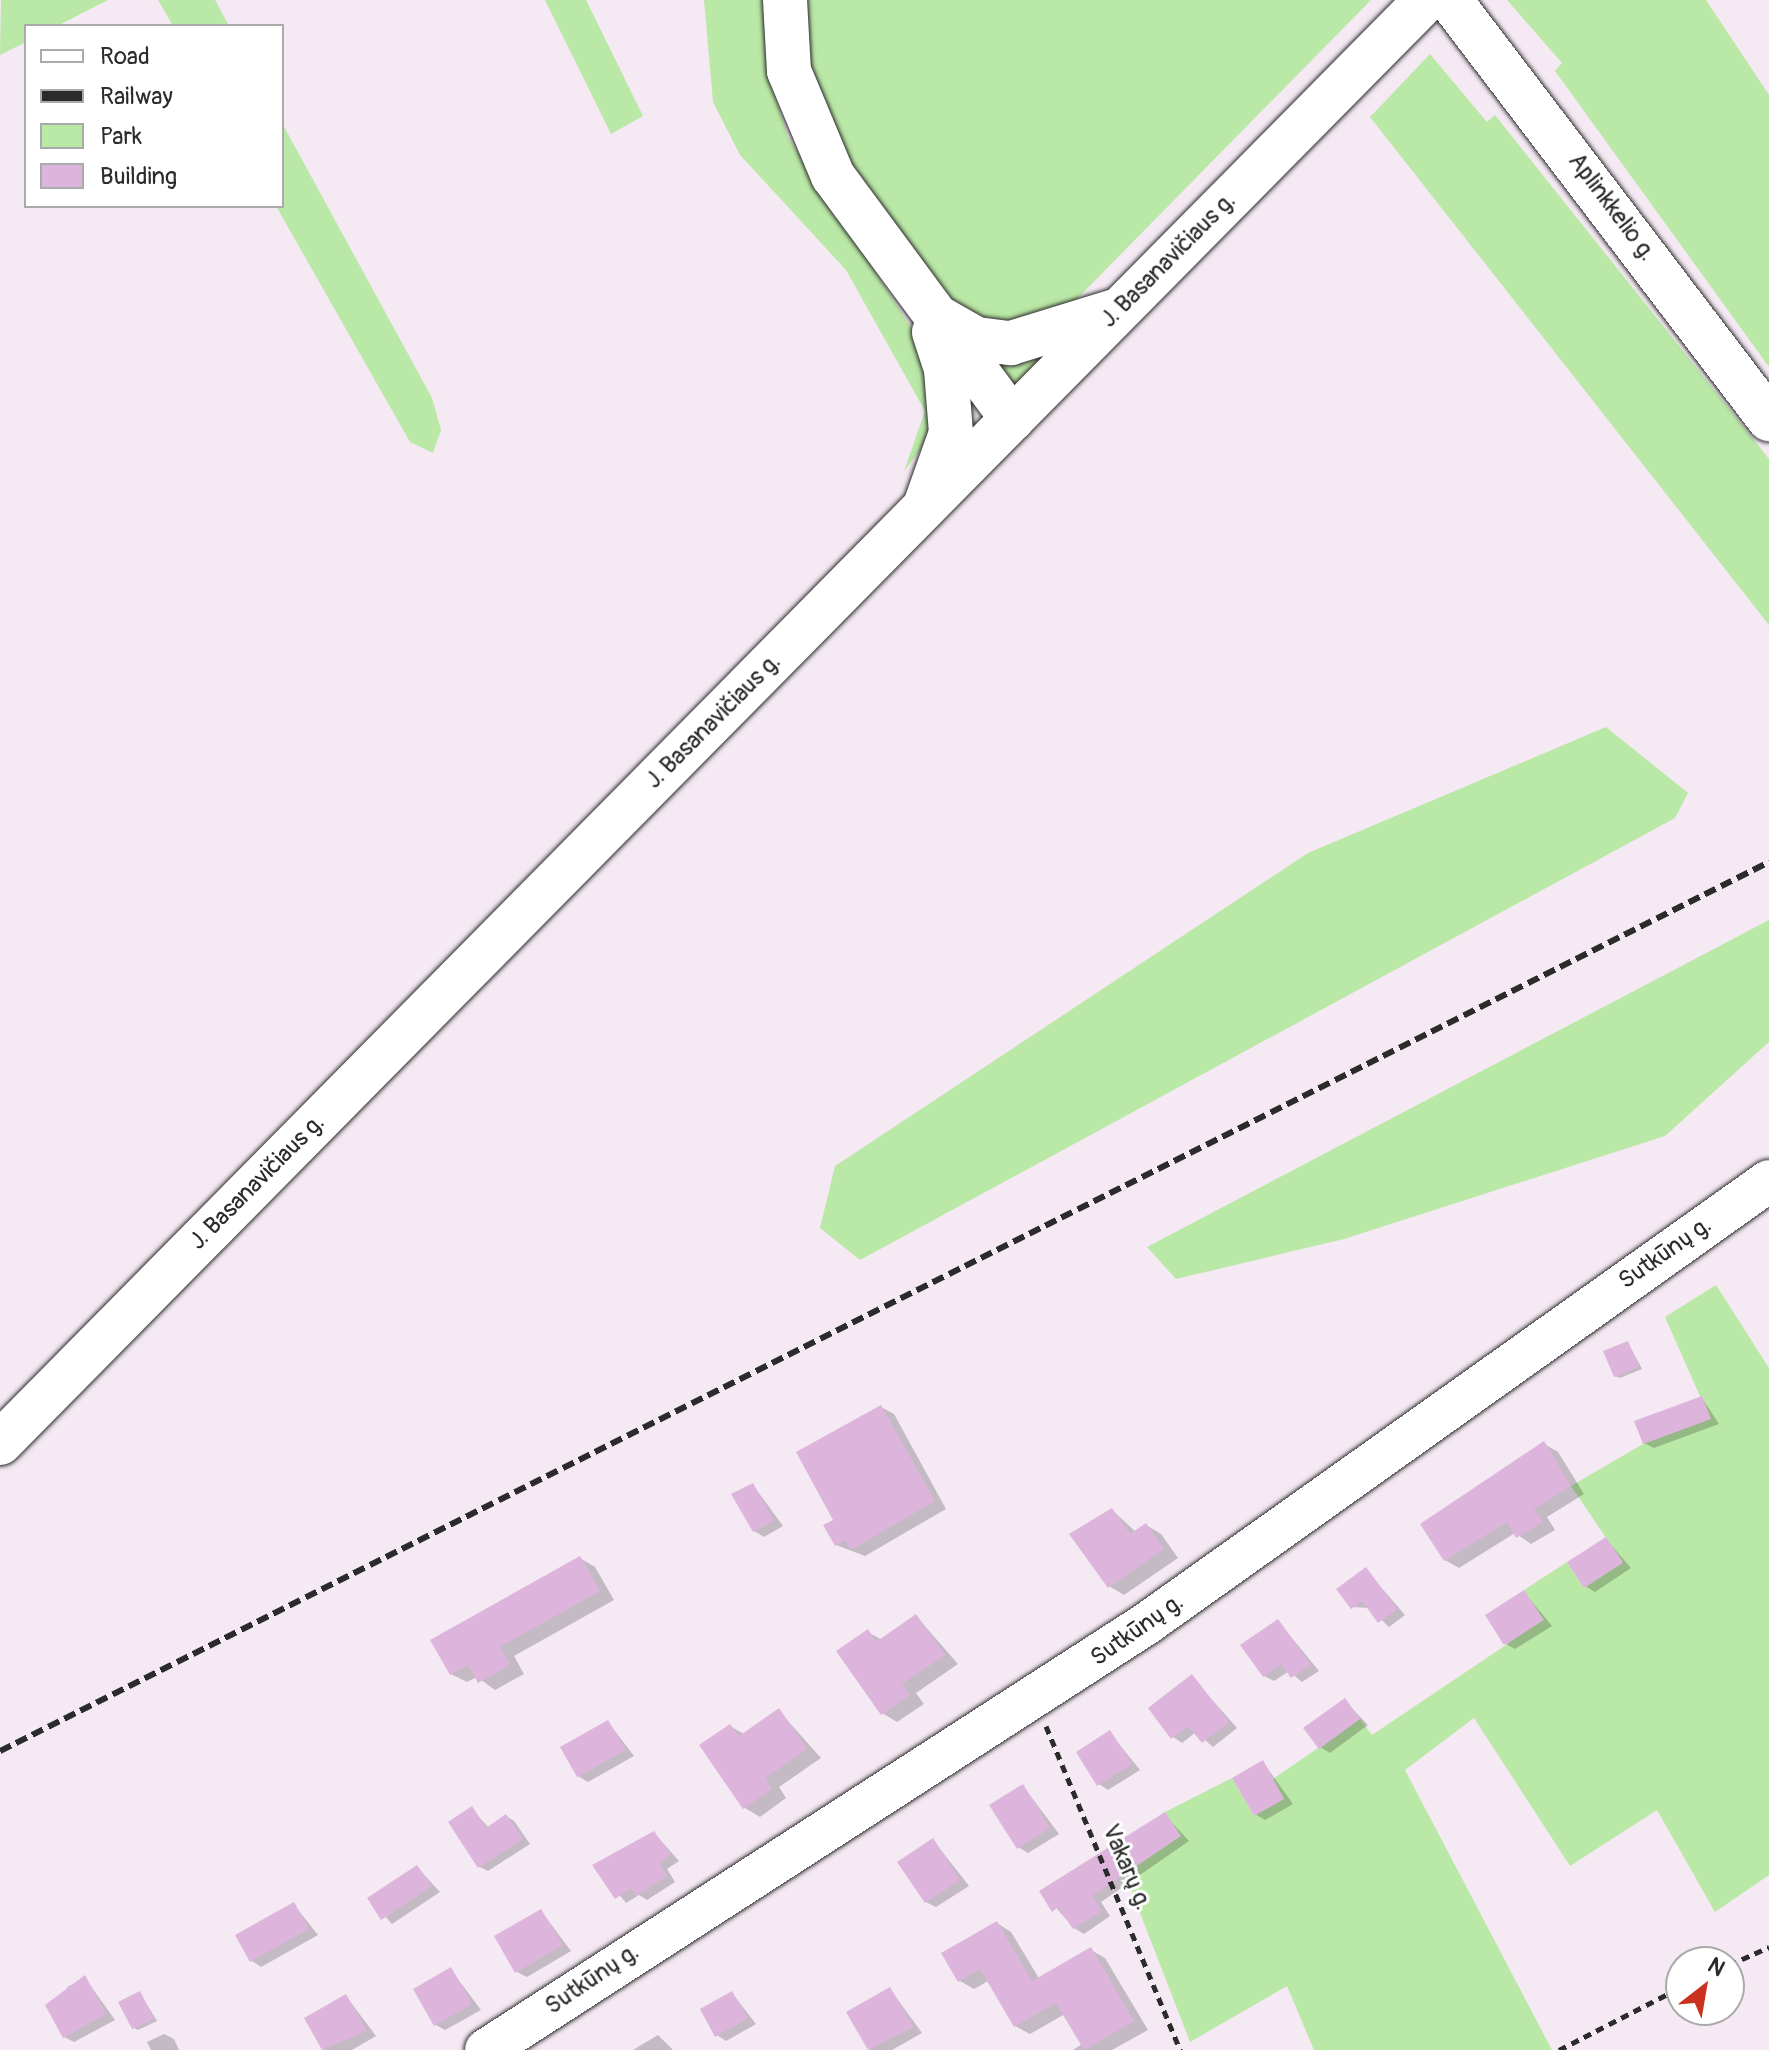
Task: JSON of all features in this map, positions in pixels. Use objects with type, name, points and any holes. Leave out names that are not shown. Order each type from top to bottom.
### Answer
[{"type":"main road","points":[[785,0],[789,71],[808,130],[927,311],[1012,419]]},
{"type":"main road","name":"J. Basanavičiaus g.","points":[[0,1443],[1426,0]]},
{"type":"main road","name":"Aplinkkelio g.","points":[[1450,0],[1518,82],[1769,419]]},
{"type":"main road","points":[[927,311],[976,339],[1011,343],[1118,310]]},
{"type":"main road","points":[[925,506],[943,467],[951,399],[927,311]]},
{"type":"street","name":"Sutkūnų g.","points":[[486,2050],[751,1873],[1034,1699],[1769,1181]]},
{"type":"path","name":"Vakarų g.","points":[[1034,1699],[1180,2050]]},
{"type":"path","points":[[1745,1958],[1769,1947]]},
{"type":"path","points":[[1559,2050],[1665,1995]]},
{"type":"green space","points":[[1,0],[108,0],[61,24],[24,24],[24,43],[0,55]]},
{"type":"green space","points":[[158,0],[215,0],[228,24],[172,24]]},
{"type":"green space","points":[[545,0],[586,0],[643,116],[611,134]]},
{"type":"green space","points":[[704,0],[766,0],[767,70],[788,137],[936,366],[930,438],[904,471],[925,411],[846,270],[740,155],[713,102]]},
{"type":"green space","points":[[808,0],[1371,0],[1062,314],[1007,330],[954,305],[859,183],[809,63]]},
{"type":"green space","points":[[1507,0],[1706,0],[1769,95],[1769,367],[1555,71],[1562,63]]},
{"type":"green space","points":[[1430,54],[1487,122],[1495,115],[1769,459],[1769,625],[1370,117]]},
{"type":"green space","points":[[284,127],[432,398],[441,430],[433,453],[410,442],[277,208],[284,208]]},
{"type":"green space","points":[[1057,347],[1018,389],[995,359]]},
{"type":"green space","points":[[1606,727],[1688,793],[1675,818],[860,1260],[820,1228],[835,1166],[1308,853]]},
{"type":"green space","points":[[1769,920],[1769,1042],[1665,1136],[1344,1239],[1176,1279],[1147,1247]]},
{"type":"green space","points":[[1716,1285],[1769,1368],[1769,1875],[1715,1912],[1657,1810],[1570,1866],[1474,1718],[1405,1770],[1552,2050],[1314,2050],[1287,1986],[1190,2042],[1125,1874],[1165,1812],[1232,1778],[1254,1816],[1284,1799],[1273,1779],[1360,1719],[1372,1735],[1543,1620],[1524,1590],[1567,1562],[1584,1588],[1623,1563],[1571,1486],[1643,1444],[1710,1419],[1665,1317]]},
{"type":"building","points":[[1628,1341],[1639,1367],[1614,1377],[1603,1351]]},
{"type":"building","points":[[1702,1396],[1711,1419],[1643,1444],[1634,1421]]},
{"type":"building","points":[[881,1405],[935,1501],[851,1550],[845,1540],[835,1546],[823,1525],[833,1520],[796,1452]]},
{"type":"building","points":[[1544,1441],[1571,1486],[1534,1509],[1543,1522],[1516,1538],[1507,1522],[1444,1561],[1420,1524]]},
{"type":"building","points":[[753,1483],[774,1521],[753,1532],[731,1494]]},
{"type":"building","points":[[1112,1508],[1130,1534],[1146,1523],[1164,1549],[1108,1588],[1069,1534]]},
{"type":"building","points":[[1606,1537],[1623,1562],[1584,1588],[1567,1562]]},
{"type":"building","points":[[580,1556],[600,1591],[500,1647],[510,1665],[478,1683],[468,1665],[450,1675],[430,1640]]},
{"type":"building","points":[[1366,1567],[1397,1609],[1378,1623],[1362,1601],[1351,1609],[1336,1589]]},
{"type":"building","points":[[1524,1590],[1544,1620],[1504,1645],[1485,1615]]},
{"type":"building","points":[[916,1614],[945,1655],[902,1684],[910,1695],[881,1715],[836,1651],[868,1629],[876,1642]]},
{"type":"building","points":[[1278,1619],[1311,1665],[1291,1678],[1281,1664],[1263,1677],[1240,1645]]},
{"type":"building","points":[[1192,1674],[1229,1722],[1202,1743],[1188,1726],[1171,1739],[1148,1708]]},
{"type":"building","points":[[1345,1698],[1360,1719],[1319,1749],[1303,1728]]},
{"type":"building","points":[[779,1708],[807,1749],[765,1778],[772,1789],[743,1809],[699,1745],[730,1724],[739,1736]]},
{"type":"building","points":[[608,1720],[626,1750],[577,1777],[560,1747]]},
{"type":"building","points":[[1110,1730],[1132,1764],[1097,1786],[1076,1752]]},
{"type":"building","points":[[1263,1760],[1284,1799],[1254,1816],[1232,1778]]},
{"type":"building","points":[[1023,1784],[1050,1828],[1017,1849],[989,1805]]},
{"type":"building","points":[[472,1806],[486,1828],[506,1814],[523,1839],[478,1868],[448,1822]]},
{"type":"building","points":[[1165,1812],[1181,1836],[1092,1896],[1102,1911],[1073,1929],[1058,1907],[1052,1912],[1039,1891]]},
{"type":"building","points":[[654,1831],[671,1855],[659,1863],[667,1876],[636,1896],[631,1888],[615,1899],[592,1865]]},
{"type":"building","points":[[933,1838],[960,1880],[925,1903],[897,1862]]},
{"type":"building","points":[[417,1865],[432,1886],[381,1920],[367,1898]]},
{"type":"building","points":[[294,1902],[309,1929],[250,1962],[235,1935]]},
{"type":"building","points":[[541,1909],[563,1945],[515,1973],[494,1936]]},
{"type":"building","points":[[997,1921],[1032,1981],[1091,1947],[1134,2021],[1084,2050],[1056,2003],[1014,2027],[980,1969],[958,1982],[941,1953]]},
{"type":"building","points":[[451,1967],[472,2004],[434,2026],[413,1989]]},
{"type":"building","points":[[85,1975],[106,2014],[63,2038],[45,2005]]},
{"type":"building","points":[[890,1987],[914,2027],[868,2050],[846,2012]]},
{"type":"building","points":[[140,1991],[154,2019],[132,2029],[118,2002]]},
{"type":"building","points":[[732,1991],[748,2018],[715,2037],[700,2009]]},
{"type":"building","points":[[346,1994],[367,2031],[322,2050],[304,2018]]},
{"type":"railway","points":[[0,1751],[1769,862]]}]
